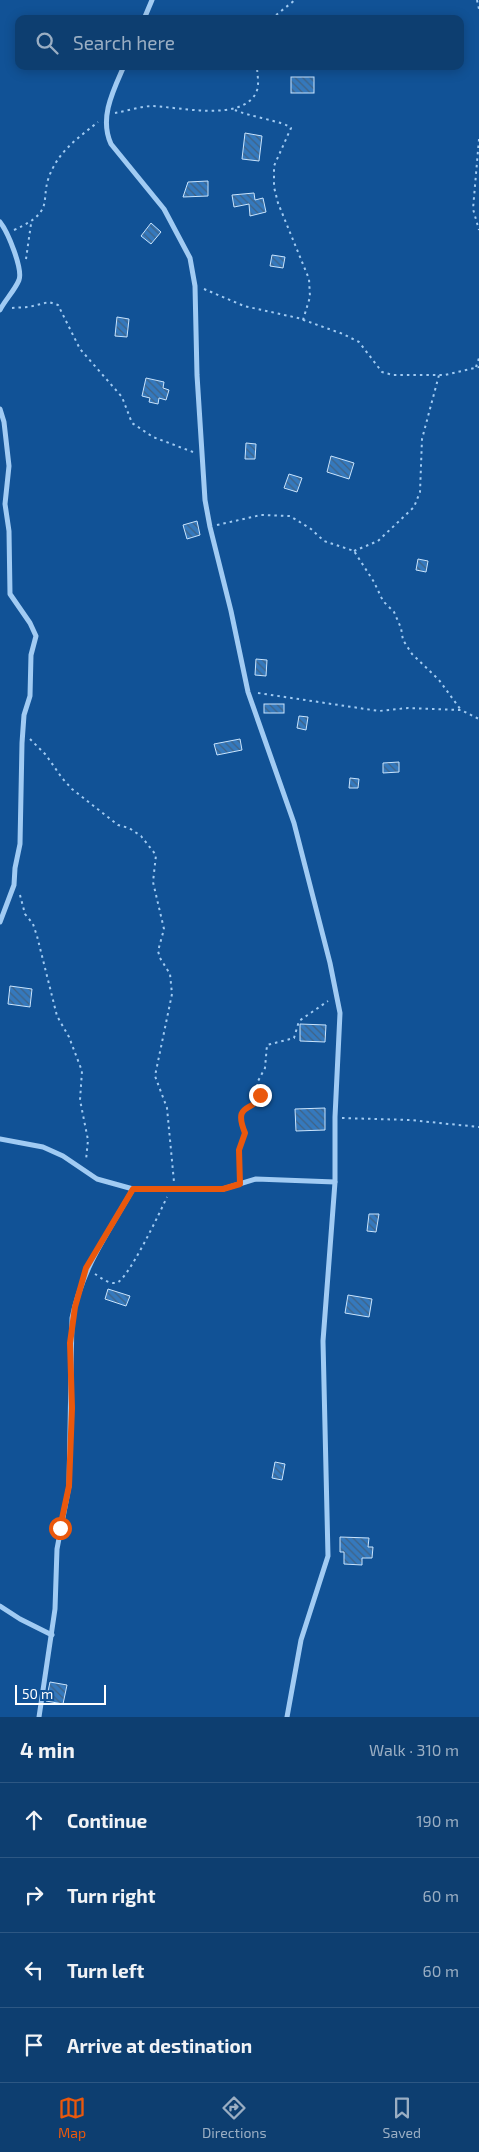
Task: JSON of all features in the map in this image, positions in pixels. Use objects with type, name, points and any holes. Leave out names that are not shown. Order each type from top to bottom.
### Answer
[{"type":"street","points":[[146,15],[152,0]]},
{"type":"street","points":[[122,70],[106,114],[105,132],[111,144],[168,216],[190,258],[195,286],[205,500],[210,527],[231,611],[248,692],[294,823],[340,1013],[335,1118],[336,1182],[324,1341],[328,1556],[301,1640],[288,1717]]},
{"type":"street","points":[[0,222],[8,234],[20,272],[19,281],[0,310]]},
{"type":"street","points":[[0,409],[4,422],[9,466],[5,504],[9,531],[10,594],[30,623],[36,636],[31,655],[32,681],[24,715],[20,844],[14,885],[0,922]]},
{"type":"street","points":[[0,1139],[43,1147],[62,1156],[97,1179],[133,1189],[223,1189],[256,1179],[336,1182]]},
{"type":"street","points":[[39,1717],[52,1634],[57,1548],[69,1486],[72,1408],[71,1328],[78,1291],[86,1268],[133,1189]]},
{"type":"street","points":[[0,1606],[27,1623],[52,1634]]},
{"type":"path","points":[[276,15],[295,0]]},
{"type":"path","points":[[477,0],[479,9]]},
{"type":"path","points":[[234,110],[256,94],[259,84],[257,70]]},
{"type":"path","points":[[8,234],[32,222],[46,205],[48,178],[56,163],[68,147],[106,114],[151,106],[200,110],[234,110],[248,116],[283,123],[291,128],[274,166],[274,186],[278,203],[310,279],[310,297],[304,320]]},
{"type":"path","points":[[479,139],[473,209],[479,230]]},
{"type":"path","points":[[20,272],[25,264],[32,222]]},
{"type":"path","points":[[195,286],[244,306],[304,320],[359,342],[382,372],[392,375],[439,375],[477,367],[479,358]]},
{"type":"path","points":[[8,309],[50,302],[58,305],[80,349],[122,397],[132,423],[153,437],[202,456]]},
{"type":"path","points":[[354,551],[378,542],[414,507],[420,492],[422,439],[439,375]]},
{"type":"path","points":[[210,527],[261,515],[290,516],[312,529],[324,541],[354,551],[374,582],[383,601],[394,612],[401,628],[403,640],[412,654],[439,680],[461,710]]},
{"type":"path","points":[[248,692],[379,711],[408,708],[461,710],[479,719]]},
{"type":"path","points":[[24,732],[46,755],[72,789],[118,825],[129,828],[141,836],[156,855],[153,882],[164,929],[158,951],[170,974],[172,994],[155,1076],[162,1092],[170,1123],[172,1190],[135,1261],[120,1282],[115,1284],[106,1281],[86,1268]]},
{"type":"path","points":[[14,885],[22,896],[25,914],[33,924],[51,984],[58,1016],[69,1037],[82,1071],[80,1100],[88,1140],[88,1153],[83,1170]]},
{"type":"path","points":[[240,1184],[239,1150],[245,1133],[240,1122],[241,1115],[245,1109],[260,1098],[257,1083],[265,1068],[267,1045],[294,1038],[299,1021],[336,995]]},
{"type":"path","points":[[335,1118],[410,1120],[479,1127]]},
{"type":"building","points":[[291,77],[314,77],[314,93],[291,93]]},
{"type":"building","points":[[245,133],[262,136],[259,161],[242,159]]},
{"type":"building","points":[[208,181],[208,196],[183,197],[188,182]]},
{"type":"building","points":[[254,193],[255,200],[263,198],[266,212],[250,216],[249,204],[234,207],[232,195]]},
{"type":"building","points":[[151,223],[161,232],[151,244],[141,236]]},
{"type":"building","points":[[272,255],[285,257],[283,268],[270,266]]},
{"type":"building","points":[[117,317],[129,319],[127,337],[115,336]]},
{"type":"building","points":[[146,378],[164,382],[163,388],[169,390],[166,400],[159,398],[158,404],[149,402],[150,398],[142,396]]},
{"type":"building","points":[[246,443],[256,444],[255,459],[245,459]]},
{"type":"building","points":[[331,456],[354,463],[349,479],[327,472]]},
{"type":"building","points":[[289,474],[302,478],[297,492],[284,488]]},
{"type":"building","points":[[197,521],[200,535],[187,539],[183,525]]},
{"type":"building","points":[[418,559],[428,561],[426,572],[416,570]]},
{"type":"building","points":[[256,659],[267,660],[266,676],[255,675]]},
{"type":"building","points":[[264,704],[284,704],[284,713],[264,713]]},
{"type":"building","points":[[299,716],[308,717],[306,730],[297,728]]},
{"type":"building","points":[[240,739],[242,750],[217,755],[214,744]]},
{"type":"building","points":[[399,762],[399,772],[383,773],[383,763]]},
{"type":"building","points":[[350,778],[359,779],[358,788],[349,788]]},
{"type":"building","points":[[10,986],[32,989],[30,1007],[8,1004]]},
{"type":"building","points":[[300,1024],[326,1025],[325,1042],[300,1041]]},
{"type":"building","points":[[325,1108],[325,1130],[296,1131],[295,1109]]},
{"type":"building","points":[[369,1214],[379,1214],[376,1232],[367,1231]]},
{"type":"building","points":[[108,1289],[130,1296],[126,1306],[105,1299]]},
{"type":"building","points":[[348,1295],[372,1299],[369,1317],[345,1313]]},
{"type":"building","points":[[275,1462],[285,1464],[282,1480],[272,1478]]},
{"type":"building","points":[[340,1537],[369,1538],[368,1547],[373,1547],[372,1558],[362,1558],[362,1565],[344,1564],[344,1552],[340,1552]]},
{"type":"building","points":[[50,1682],[67,1685],[63,1704],[46,1701]]},
{"type":"route","points":[[60,1528],[67,1504],[69,1486],[72,1408],[71,1328],[78,1291],[86,1268],[133,1189],[223,1189],[240,1184],[239,1150],[245,1133],[240,1122],[241,1115],[248,1106],[260,1098],[260,1095]]}]
